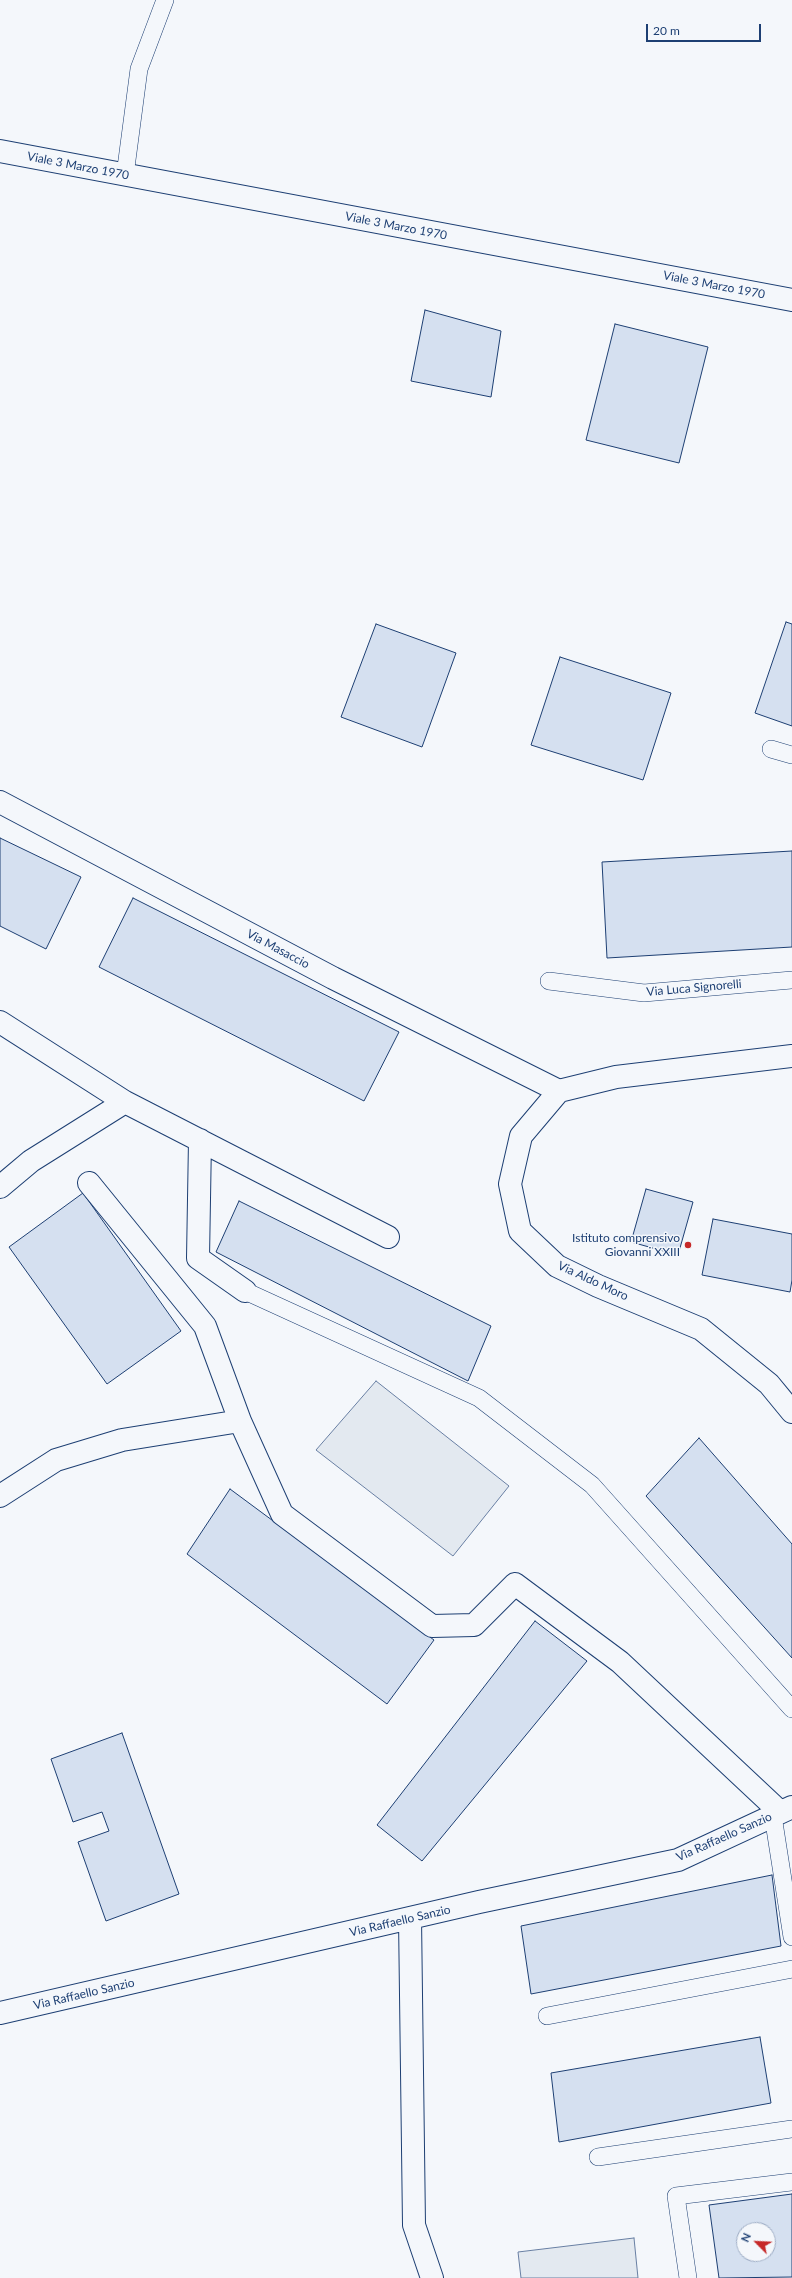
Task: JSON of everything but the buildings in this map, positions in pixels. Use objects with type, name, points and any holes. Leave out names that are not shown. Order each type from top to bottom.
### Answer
[{"type":"street","name":"Viale 3 Marzo 1970","points":[[0,151],[792,300]]},
{"type":"street","name":"Via Masaccio","points":[[0,802],[333,978],[559,1090]]},
{"type":"street","points":[[0,1022],[126,1102],[388,1236]]},
{"type":"street","points":[[559,1090],[616,1077],[792,1056]]},
{"type":"street","name":"Via Aldo Moro","points":[[559,1090],[521,1136],[510,1184],[520,1231],[557,1266],[598,1286],[701,1329],[769,1384],[792,1412]]},
{"type":"street","points":[[0,1187],[31,1161],[126,1102]]},
{"type":"street","points":[[200,1140],[198,1258],[245,1291]]},
{"type":"street","points":[[89,1183],[205,1326],[240,1421],[282,1514],[432,1626],[474,1625],[516,1584],[620,1662],[782,1812]]},
{"type":"street","points":[[0,1496],[56,1460],[122,1440],[240,1421]]},
{"type":"street","name":"Via Raffaello Sanzio","points":[[0,2013],[410,1918],[678,1860],[782,1812]]},
{"type":"street","points":[[410,1918],[414,2225],[432,2278]]},
{"type":"lane","points":[[125,175],[139,69],[165,0]]},
{"type":"lane","points":[[772,749],[792,755]]},
{"type":"lane","name":"Via Luca Signorelli","points":[[549,981],[644,994],[792,980]]},
{"type":"lane","points":[[245,1291],[479,1398],[592,1485],[792,1709]]},
{"type":"lane","points":[[782,1812],[792,1937]]},
{"type":"lane","points":[[548,2016],[792,1969]]},
{"type":"lane","points":[[598,2157],[792,2129]]},
{"type":"lane","points":[[688,2278],[676,2196],[792,2182]]},
{"type":"shaded area","points":[[376,1381],[509,1486],[453,1556],[316,1450]]},
{"type":"shaded area","points":[[634,2238],[638,2278],[521,2278],[518,2252]]},
{"type":"place","name":"Istituto comprensivo Giovanni XXIII","points":[[688,1245]]}]
